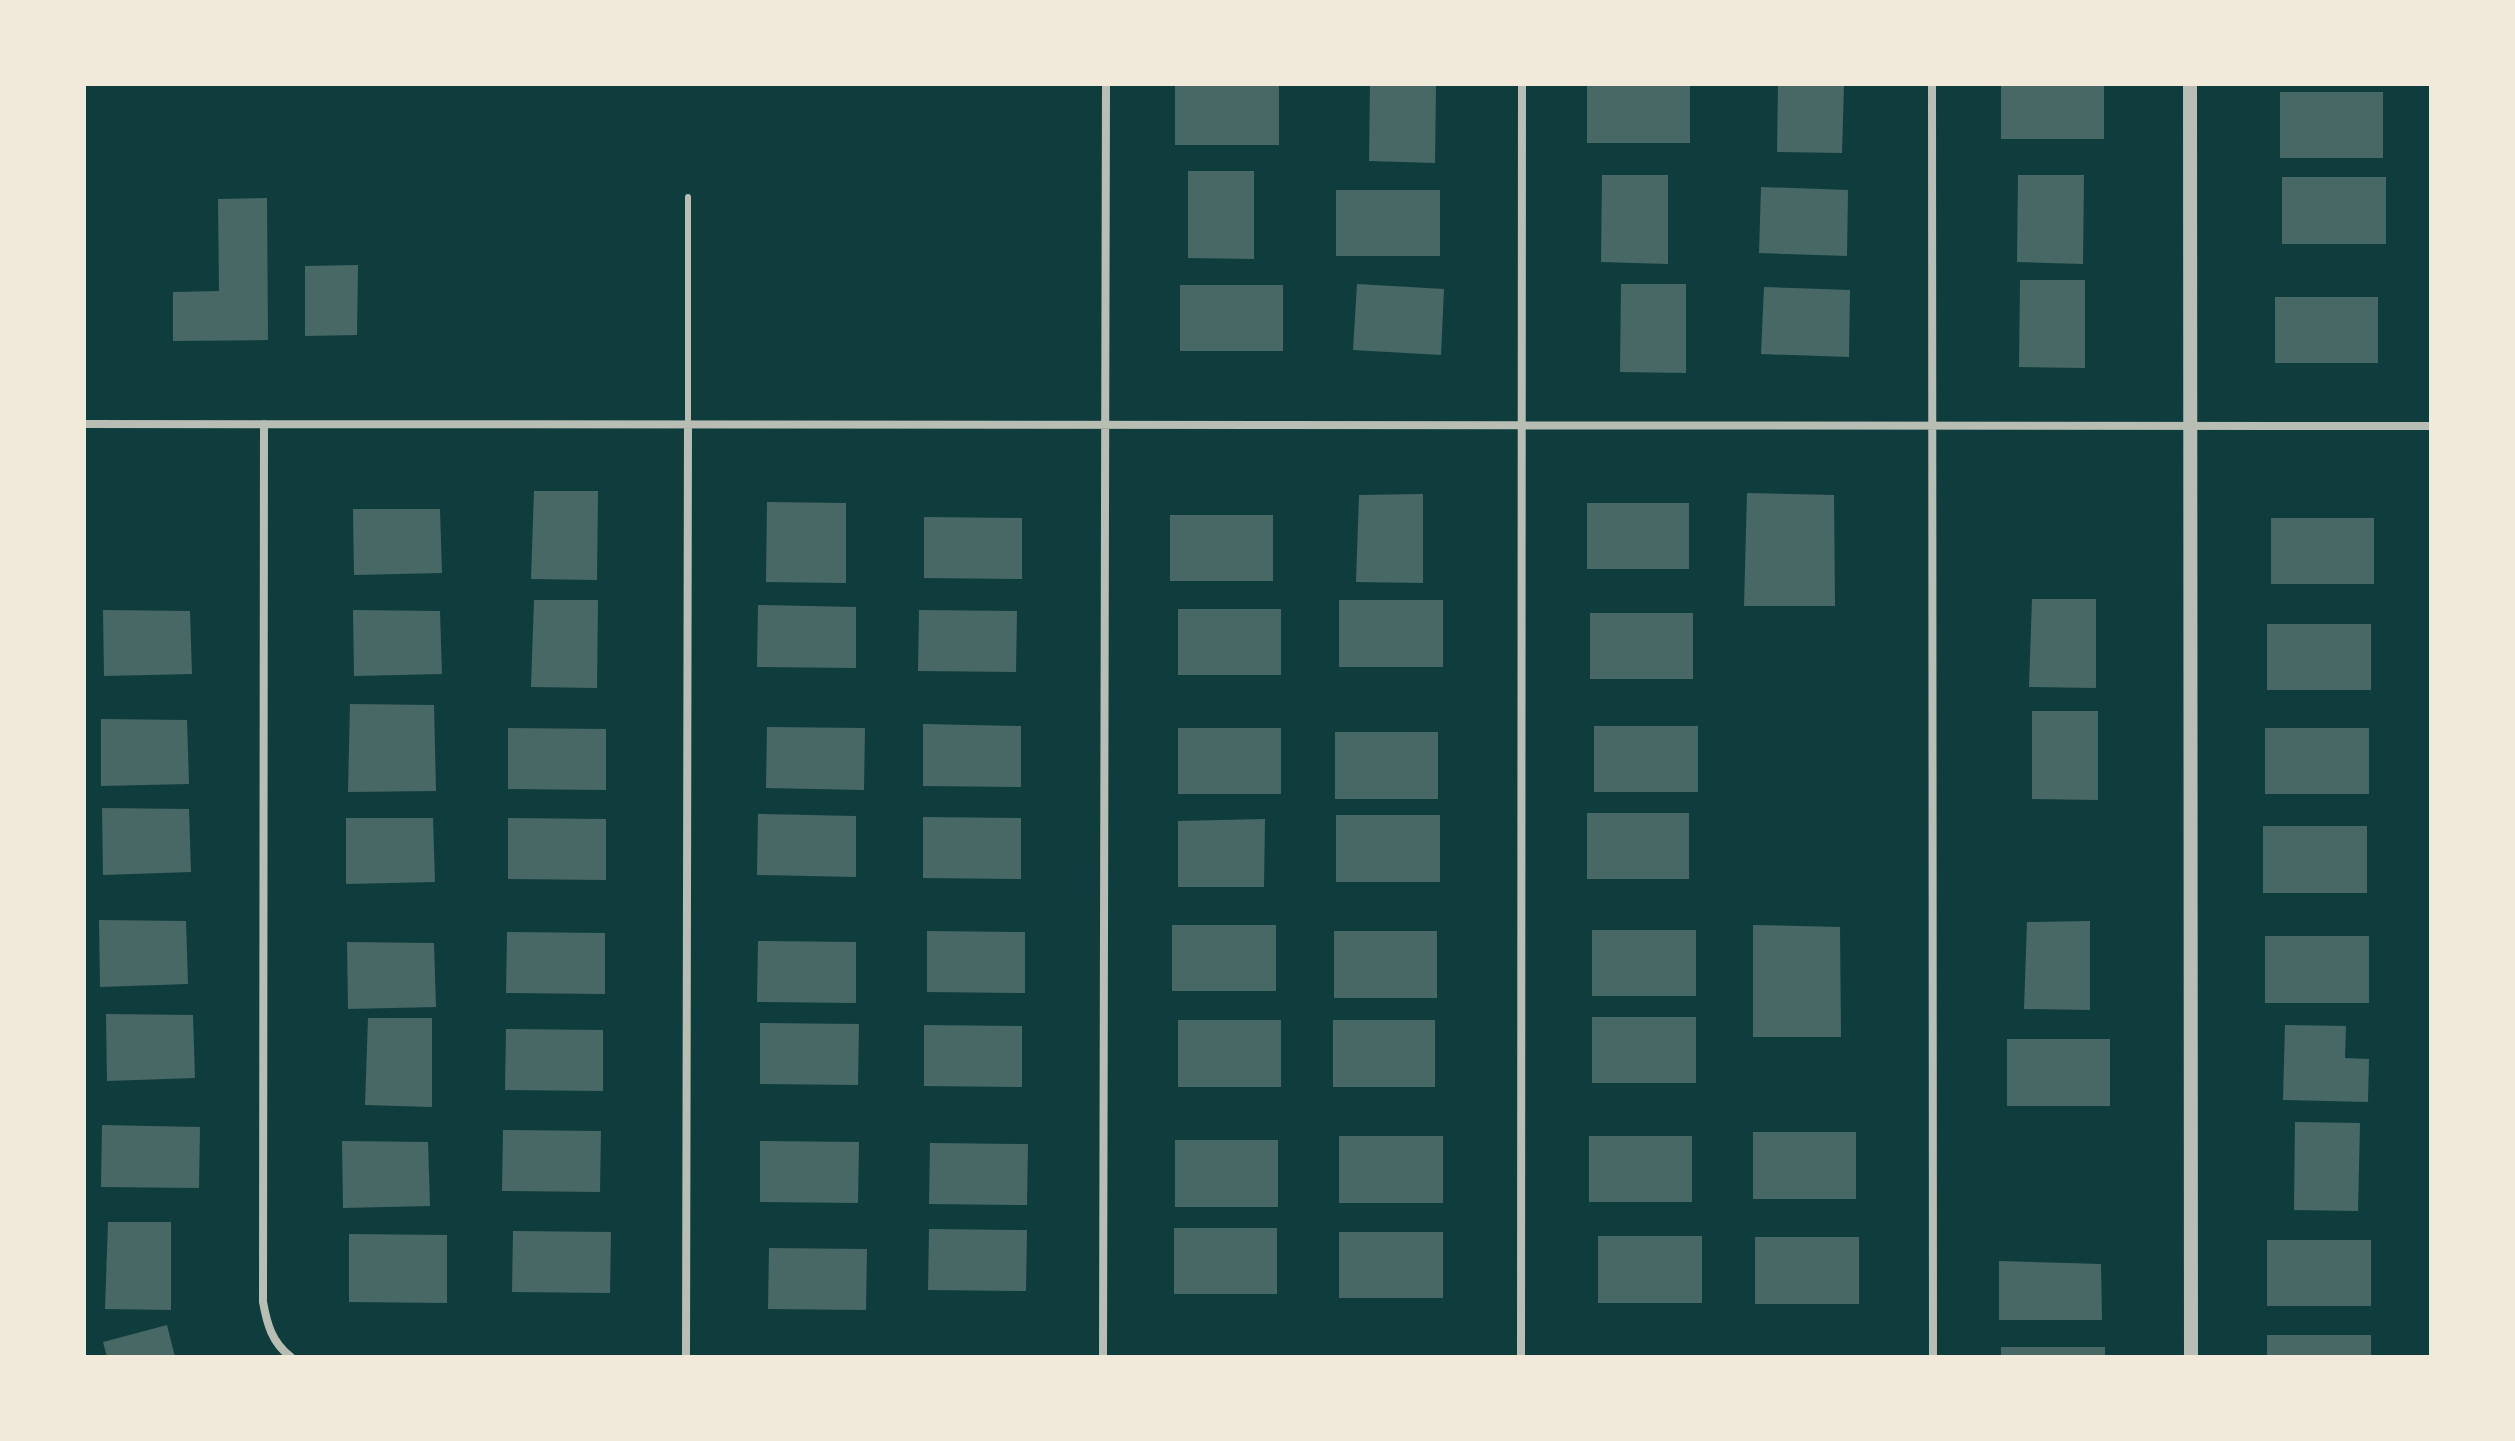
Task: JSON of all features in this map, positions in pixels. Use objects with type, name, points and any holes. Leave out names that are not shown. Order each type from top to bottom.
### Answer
[{"type":"street","points":[[1103,1357],[1106,84]]},
{"type":"street","points":[[1521,1357],[1522,84]]},
{"type":"street","points":[[1932,84],[1933,1357]]},
{"type":"street","points":[[2190,84],[2191,1357]]},
{"type":"street","points":[[84,424],[2431,426]]},
{"type":"street","points":[[264,424],[263,1302],[268,1327],[282,1351],[291,1357]]},
{"type":"street","points":[[686,1357],[688,425]]},
{"type":"lane","points":[[688,197],[688,425]]},
{"type":"building","points":[[1175,84],[1279,84],[1279,145],[1175,145]]},
{"type":"building","points":[[1370,84],[1436,84],[1435,163],[1369,161]]},
{"type":"building","points":[[1587,84],[1690,84],[1690,143],[1587,143]]},
{"type":"building","points":[[1778,84],[1844,84],[1842,153],[1777,152]]},
{"type":"building","points":[[2001,84],[2104,84],[2104,139],[2001,139]]},
{"type":"building","points":[[2280,92],[2383,92],[2383,158],[2280,158]]},
{"type":"building","points":[[1188,171],[1254,171],[1254,259],[1188,258]]},
{"type":"building","points":[[1602,175],[1668,175],[1668,264],[1601,262]]},
{"type":"building","points":[[2018,175],[2084,175],[2083,264],[2017,262]]},
{"type":"building","points":[[2282,177],[2386,177],[2386,244],[2282,244]]},
{"type":"building","points":[[1761,187],[1848,190],[1847,256],[1759,253]]},
{"type":"building","points":[[1336,190],[1440,190],[1440,256],[1336,256]]},
{"type":"building","points":[[267,198],[268,340],[173,341],[173,292],[219,291],[218,199]]},
{"type":"building","points":[[358,265],[357,335],[305,336],[305,266]]},
{"type":"building","points":[[2020,280],[2085,280],[2085,368],[2019,367]]},
{"type":"building","points":[[1357,284],[1444,289],[1441,355],[1353,350]]},
{"type":"building","points":[[1621,284],[1686,284],[1686,373],[1620,372]]},
{"type":"building","points":[[1180,285],[1283,285],[1283,351],[1180,351]]},
{"type":"building","points":[[1764,287],[1850,290],[1849,357],[1761,354]]},
{"type":"building","points":[[2275,297],[2378,297],[2378,363],[2275,363]]},
{"type":"building","points":[[534,491],[598,491],[597,580],[531,579]]},
{"type":"building","points":[[1747,493],[1834,495],[1835,606],[1744,606]]},
{"type":"building","points":[[1423,494],[1423,583],[1356,582],[1359,495]]},
{"type":"building","points":[[767,502],[846,503],[846,583],[766,582]]},
{"type":"building","points":[[1587,503],[1689,503],[1689,569],[1587,569]]},
{"type":"building","points":[[353,509],[440,509],[442,573],[354,575]]},
{"type":"building","points":[[1170,515],[1273,515],[1273,581],[1170,581]]},
{"type":"building","points":[[924,517],[1022,518],[1022,579],[924,578]]},
{"type":"building","points":[[2271,518],[2374,518],[2374,584],[2271,584]]},
{"type":"building","points":[[2032,599],[2096,599],[2096,688],[2029,687]]},
{"type":"building","points":[[534,600],[598,600],[597,688],[531,687]]},
{"type":"building","points":[[1339,600],[1443,600],[1443,667],[1339,667]]},
{"type":"building","points":[[758,605],[856,607],[856,668],[757,667]]},
{"type":"building","points":[[1178,609],[1281,609],[1281,675],[1178,675]]},
{"type":"building","points":[[103,610],[190,611],[192,674],[104,676]]},
{"type":"building","points":[[353,610],[440,611],[442,674],[354,676]]},
{"type":"building","points":[[919,610],[1017,611],[1016,672],[918,671]]},
{"type":"building","points":[[1590,613],[1693,613],[1693,679],[1590,679]]},
{"type":"building","points":[[2267,624],[2371,624],[2371,690],[2267,690]]},
{"type":"building","points":[[350,704],[434,705],[436,791],[348,792]]},
{"type":"building","points":[[2032,711],[2098,711],[2098,800],[2032,799]]},
{"type":"building","points":[[101,719],[187,720],[189,784],[101,786]]},
{"type":"building","points":[[923,724],[1021,726],[1021,787],[923,786]]},
{"type":"building","points":[[1594,726],[1698,726],[1698,792],[1594,792]]},
{"type":"building","points":[[767,727],[865,728],[864,790],[766,788]]},
{"type":"building","points":[[508,728],[606,729],[606,790],[508,789]]},
{"type":"building","points":[[1178,728],[1281,728],[1281,794],[1178,794]]},
{"type":"building","points":[[2265,728],[2369,728],[2369,794],[2265,794]]},
{"type":"building","points":[[1335,732],[1438,732],[1438,799],[1335,799]]},
{"type":"building","points":[[102,808],[189,809],[191,872],[103,875]]},
{"type":"building","points":[[1587,813],[1689,813],[1689,879],[1587,879]]},
{"type":"building","points":[[758,814],[856,816],[856,877],[757,875]]},
{"type":"building","points":[[1336,815],[1440,815],[1440,882],[1336,882]]},
{"type":"building","points":[[923,817],[1021,818],[1021,879],[923,878]]},
{"type":"building","points":[[346,818],[433,818],[435,882],[346,884]]},
{"type":"building","points":[[508,818],[606,819],[606,880],[508,879]]},
{"type":"building","points":[[1265,819],[1264,887],[1178,887],[1178,821]]},
{"type":"building","points":[[2263,826],[2367,826],[2367,893],[2263,893]]},
{"type":"building","points":[[99,920],[186,921],[188,984],[100,987]]},
{"type":"building","points":[[2090,921],[2090,1010],[2024,1009],[2027,922]]},
{"type":"building","points":[[1172,925],[1276,925],[1276,991],[1172,991]]},
{"type":"building","points":[[1753,925],[1840,927],[1841,1037],[1753,1037]]},
{"type":"building","points":[[1592,930],[1696,930],[1696,996],[1592,996]]},
{"type":"building","points":[[927,931],[1025,932],[1025,993],[927,992]]},
{"type":"building","points":[[1334,931],[1437,931],[1437,998],[1334,998]]},
{"type":"building","points":[[507,932],[605,933],[605,994],[506,993]]},
{"type":"building","points":[[2265,936],[2369,936],[2369,1003],[2265,1003]]},
{"type":"building","points":[[758,941],[856,942],[856,1003],[757,1002]]},
{"type":"building","points":[[347,942],[434,943],[436,1007],[348,1009]]},
{"type":"building","points":[[106,1014],[193,1015],[195,1078],[107,1081]]},
{"type":"building","points":[[1592,1017],[1696,1017],[1696,1083],[1592,1083]]},
{"type":"building","points":[[368,1018],[432,1018],[432,1107],[365,1105]]},
{"type":"building","points":[[1178,1020],[1281,1020],[1281,1087],[1178,1087]]},
{"type":"building","points":[[1333,1020],[1435,1020],[1435,1087],[1333,1087]]},
{"type":"building","points":[[760,1023],[859,1024],[858,1085],[760,1084]]},
{"type":"building","points":[[924,1025],[1022,1026],[1022,1087],[924,1086]]},
{"type":"building","points":[[2285,1025],[2346,1026],[2345,1058],[2369,1059],[2368,1102],[2283,1100]]},
{"type":"building","points":[[506,1029],[603,1030],[603,1091],[505,1090]]},
{"type":"building","points":[[2007,1039],[2110,1039],[2110,1106],[2007,1106]]},
{"type":"building","points":[[2295,1122],[2360,1123],[2358,1211],[2294,1210]]},
{"type":"building","points":[[102,1125],[200,1127],[199,1188],[101,1187]]},
{"type":"building","points":[[503,1130],[601,1131],[600,1192],[502,1191]]},
{"type":"building","points":[[1753,1132],[1856,1132],[1856,1199],[1753,1199]]},
{"type":"building","points":[[1339,1136],[1443,1136],[1443,1203],[1339,1203]]},
{"type":"building","points":[[1589,1136],[1692,1136],[1692,1202],[1589,1202]]},
{"type":"building","points":[[1175,1140],[1278,1140],[1278,1207],[1175,1207]]},
{"type":"building","points":[[342,1141],[428,1142],[430,1206],[343,1208]]},
{"type":"building","points":[[760,1141],[859,1142],[858,1203],[760,1202]]},
{"type":"building","points":[[930,1143],[1028,1144],[1027,1205],[929,1204]]},
{"type":"building","points":[[108,1222],[171,1222],[171,1310],[105,1309]]},
{"type":"building","points":[[1174,1228],[1277,1228],[1277,1294],[1174,1294]]},
{"type":"building","points":[[929,1229],[1027,1230],[1026,1291],[928,1290]]},
{"type":"building","points":[[513,1231],[611,1232],[610,1293],[512,1292]]},
{"type":"building","points":[[1339,1232],[1443,1232],[1443,1298],[1339,1298]]},
{"type":"building","points":[[349,1234],[447,1235],[447,1303],[349,1302]]},
{"type":"building","points":[[1598,1236],[1702,1236],[1702,1303],[1598,1303]]},
{"type":"building","points":[[1755,1237],[1859,1237],[1859,1304],[1755,1304]]},
{"type":"building","points":[[2267,1240],[2371,1240],[2371,1306],[2267,1306]]},
{"type":"building","points":[[769,1248],[867,1249],[866,1310],[768,1309]]},
{"type":"building","points":[[1999,1261],[2101,1264],[2102,1320],[1999,1320]]},
{"type":"building","points":[[167,1325],[175,1357],[107,1357],[103,1342]]},
{"type":"building","points":[[2267,1335],[2371,1335],[2371,1357],[2267,1357]]},
{"type":"building","points":[[2001,1347],[2105,1347],[2105,1357],[2001,1357]]}]
